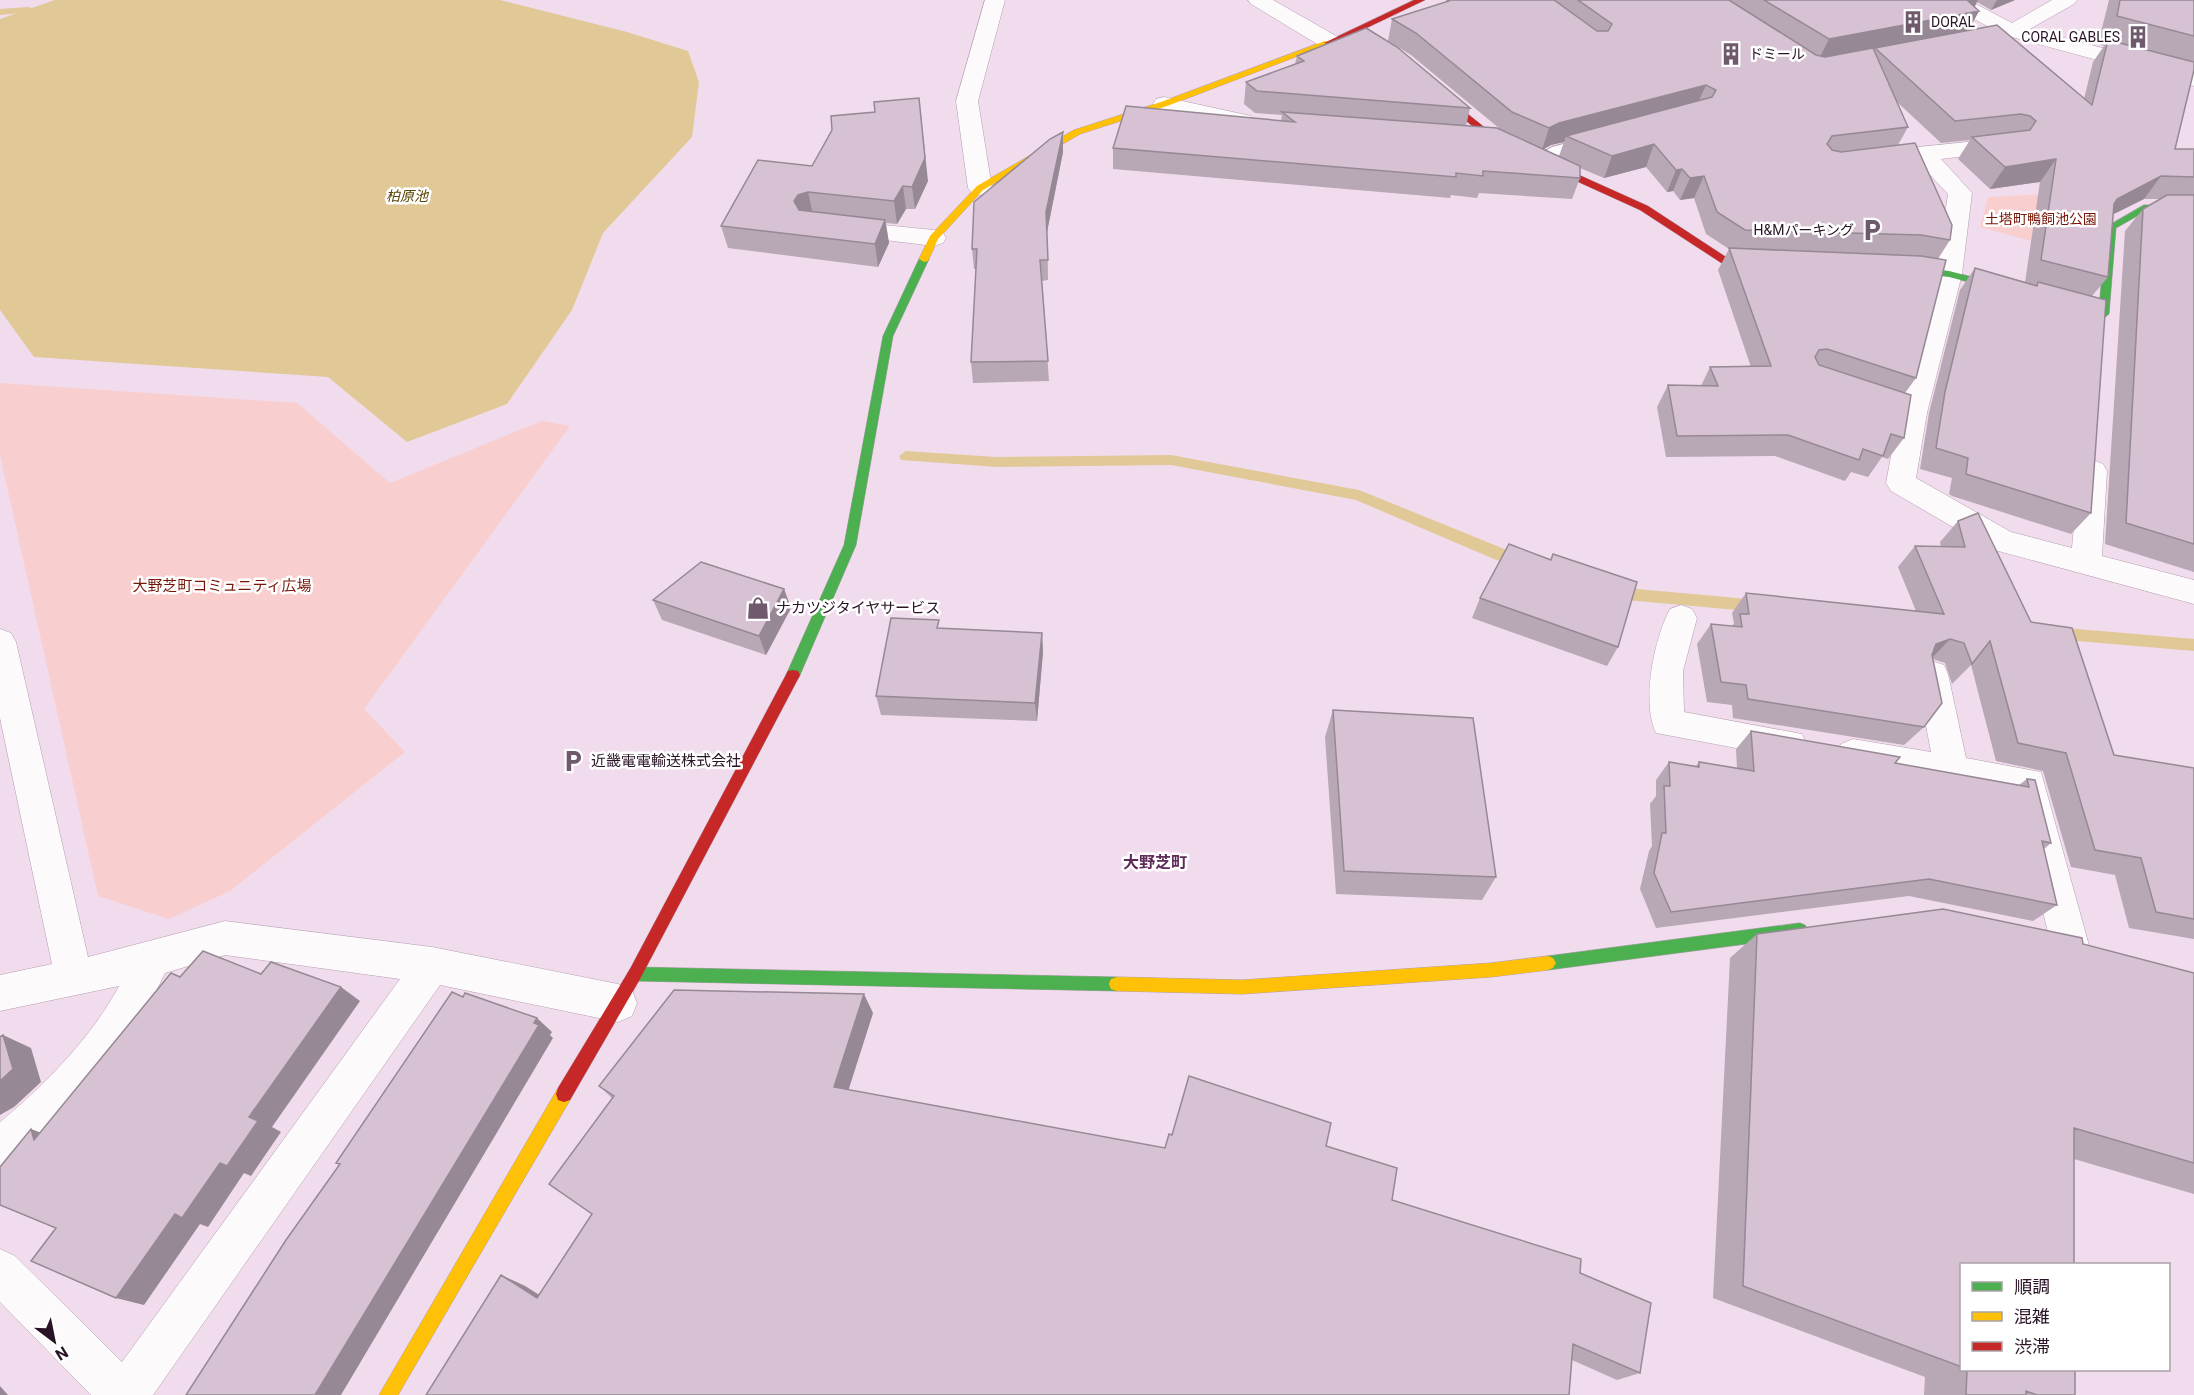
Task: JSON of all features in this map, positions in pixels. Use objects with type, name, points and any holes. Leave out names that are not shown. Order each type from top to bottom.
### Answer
[{"type":"street","points":[[980,188],[967,101],[995,0]]},
{"type":"street","points":[[1258,0],[1330,42]]},
{"type":"street","points":[[388,1395],[626,988],[795,671],[850,545],[888,336],[934,238],[980,188],[1077,132],[1164,104],[1330,42],[1359,35],[1421,0]]},
{"type":"street","points":[[1952,0],[2012,31],[2194,78]]},
{"type":"street","points":[[1938,48],[2012,31],[2067,0]]},
{"type":"street","points":[[1419,76],[1496,141],[1644,208],[1727,262],[1783,264]]},
{"type":"street","points":[[1164,104],[1228,120],[1263,123]]},
{"type":"street","points":[[1461,138],[1496,141]]},
{"type":"street","points":[[1890,155],[1925,156],[2007,145]]},
{"type":"street","points":[[1925,156],[1960,193],[1949,274],[1902,409],[1901,483],[2002,541],[2194,592]]},
{"type":"street","points":[[2060,302],[2103,326],[2111,227],[2144,208],[2194,208]]},
{"type":"street","points":[[824,226],[934,238]]},
{"type":"street","points":[[1885,267],[1949,274],[2027,294]]},
{"type":"street","points":[[2086,563],[2094,444]]},
{"type":"street","points":[[1682,618],[1668,671],[1668,723],[2029,783],[2071,949]]},
{"type":"street","points":[[0,642],[74,979]]},
{"type":"street","points":[[1932,674],[1952,771]]},
{"type":"street","points":[[0,993],[74,979],[225,938],[626,988],[1242,987],[1491,970],[1816,927]]},
{"type":"street","points":[[0,1149],[50,1107],[121,1021],[152,959]]},
{"type":"street","points":[[0,1271],[124,1395],[432,964]]},
{"type":"lane","points":[[1538,160],[1558,150],[1604,138]]},
{"type":"green space","name":"土塔町鴨飼池公園","points":[[2048,194],[2083,255],[1980,227],[1988,197]]},
{"type":"green space","name":"大野芝町コミュニティ広場","points":[[0,383],[297,403],[390,483],[542,421],[570,426],[364,709],[405,752],[230,891],[169,919],[98,896],[0,455]]},
{"type":"water","name":"柏原池","points":[[55,0],[500,0],[627,32],[688,51],[699,82],[692,137],[603,233],[572,310],[507,404],[407,442],[328,377],[34,357],[0,310],[0,19]]},
{"type":"building","points":[[1448,0],[1554,0],[1597,31],[1608,31],[1612,24],[1578,0],[1729,0],[1816,55],[1825,57],[1873,48],[1908,127],[1832,136],[1827,144],[1832,150],[1841,152],[1915,143],[1952,225],[1950,240],[1921,235],[1745,230],[1717,212],[1704,176],[1690,178],[1682,169],[1676,170],[1654,144],[1612,156],[1566,136],[1712,97],[1716,90],[1706,85],[1559,123],[1549,128],[1512,112],[1416,33],[1392,19]]},
{"type":"building","points":[[1764,0],[1972,0],[1968,1],[1979,11],[1829,39]]},
{"type":"building","points":[[2120,0],[2194,0],[2194,36],[2117,16]]},
{"type":"building","points":[[1997,25],[2092,105],[2108,40],[2194,62],[2175,149],[2194,149],[2194,177],[2161,176],[2117,199],[2114,204],[2108,277],[2041,260],[2056,159],[2005,167],[1972,137],[2030,130],[2036,121],[2030,116],[2021,114],[1955,121],[1875,48]]},
{"type":"building","points":[[1366,28],[1397,47],[1470,108],[1257,91],[1246,82],[1304,61],[1297,56]]},
{"type":"building","points":[[919,98],[925,158],[912,187],[903,186],[894,201],[808,192],[798,195],[794,201],[799,210],[885,220],[875,244],[721,226],[758,160],[812,166],[832,130],[831,116],[875,112],[874,102]]},
{"type":"building","points":[[1126,106],[1295,122],[1282,112],[1497,128],[1580,166],[1580,178],[1483,171],[1483,176],[1456,173],[1456,177],[1113,148]]},
{"type":"building","points":[[1063,132],[1046,212],[1048,260],[1040,260],[1048,361],[971,362],[977,249],[972,249],[974,202],[1050,139]]},
{"type":"building","points":[[2167,195],[2194,195],[2194,544],[2126,523],[2143,209]]},
{"type":"building","points":[[1729,248],[1921,256],[1946,260],[1916,378],[1827,349],[1819,350],[1815,357],[1819,365],[1911,395],[1904,438],[1891,434],[1883,456],[1863,449],[1859,460],[1788,435],[1677,436],[1668,385],[1718,386],[1710,367],[1771,366]]},
{"type":"building","points":[[1975,268],[2037,286],[2038,282],[2106,300],[2091,513],[1966,474],[1968,458],[1936,448],[1945,392]]},
{"type":"building","points":[[1978,513],[2031,622],[2072,628],[2114,755],[2194,768],[2194,919],[2156,912],[2141,858],[2095,850],[2066,753],[2018,743],[1990,641],[1972,664],[1964,643],[1950,639],[1936,644],[1932,655],[1942,703],[1924,727],[1748,699],[1746,685],[1721,682],[1711,624],[1742,627],[1740,614],[1749,614],[1746,593],[1944,614],[1915,546],[1965,547],[1958,521]]},
{"type":"building","points":[[1509,544],[1551,560],[1553,554],[1637,582],[1618,647],[1480,598]]},
{"type":"building","points":[[701,562],[784,589],[759,636],[653,600]]},
{"type":"building","points":[[891,618],[939,620],[937,628],[1042,633],[1035,703],[876,696]]},
{"type":"building","points":[[1333,710],[1473,718],[1496,877],[1344,871]]},
{"type":"building","points":[[1751,731],[1900,757],[1895,763],[2029,787],[2027,779],[2035,780],[2051,843],[2042,841],[2057,905],[1929,879],[1671,912],[1654,873],[1662,833],[1666,833],[1664,786],[1670,786],[1669,762],[1699,767],[1699,762],[1754,771]]},
{"type":"building","points":[[1943,909],[2082,938],[2083,944],[2194,973],[2194,1163],[2074,1128],[2074,1263],[1960,1263],[1960,1366],[1743,1286],[1757,934]]},
{"type":"building","points":[[203,951],[261,974],[271,962],[341,987],[249,1117],[258,1121],[227,1166],[220,1163],[182,1218],[175,1214],[116,1298],[31,1261],[56,1228],[0,1205],[0,1167],[31,1129],[34,1140],[171,973],[180,977]]},
{"type":"building","points":[[674,990],[864,994],[834,1087],[1165,1148],[1169,1134],[1172,1135],[1189,1076],[1331,1123],[1326,1146],[1397,1168],[1392,1200],[1581,1259],[1580,1273],[1651,1303],[1640,1373],[1573,1344],[1569,1395],[426,1395],[501,1275],[537,1298],[592,1214],[549,1184],[614,1096],[599,1086]]},
{"type":"building","points":[[452,992],[463,997],[465,993],[537,1018],[534,1023],[539,1025],[315,1395],[186,1395],[286,1240],[340,1164],[336,1163]]},
{"type":"building","points":[[3,1035],[13,1069],[0,1081],[0,1037]]},
{"type":"building","points":[[1967,1371],[2075,1371],[2075,1395],[2037,1395],[2026,1391],[2026,1395],[1966,1395]]},
{"type":"waterway","points":[[0,12],[28,10]]},
{"type":"waterway","points":[[906,456],[997,462],[1171,460],[1359,495],[1499,555],[1524,563]]},
{"type":"waterway","points":[[1612,590],[1626,594],[1759,606]]},
{"type":"waterway","points":[[2054,633],[2194,645]]},
{"type":"traffic: fast","points":[[2075,306],[2104,314],[2111,227],[2144,208],[2194,208]]},
{"type":"traffic: fast","points":[[793,675],[850,545],[888,336],[924,259]]},
{"type":"traffic: fast","points":[[1897,268],[1949,274],[2011,290]]},
{"type":"traffic: fast","points":[[1548,963],[1800,930]]},
{"type":"traffic: fast","points":[[635,974],[1117,984]]},
{"type":"traffic: slow","points":[[924,259],[934,238],[980,188],[1077,132],[1164,104],[1328,43]]},
{"type":"traffic: slow","points":[[1117,984],[1242,987],[1491,970],[1548,963]]},
{"type":"traffic: slow","points":[[388,1395],[564,1094]]},
{"type":"traffic: jam","points":[[1328,43],[1421,0]]},
{"type":"traffic: jam","points":[[1433,89],[1496,141],[1644,208],[1727,262],[1767,263]]},
{"type":"traffic: jam","points":[[564,1094],[635,974],[793,675]]},
{"type":"place","name":"DORAL","points":[[1913,22]]},
{"type":"place","name":"CORAL GABLES","points":[[2138,37]]},
{"type":"place","name":"ドミール","points":[[1731,54]]},
{"type":"place","name":"H&Mパーキング","points":[[1872,230]]},
{"type":"place","name":"ナカツジタイヤサービス","points":[[758,608]]},
{"type":"place","name":"近畿電電輸送株式会社","points":[[573,761]]},
{"type":"district","name":"大野芝町","points":[[1155,862]]}]
